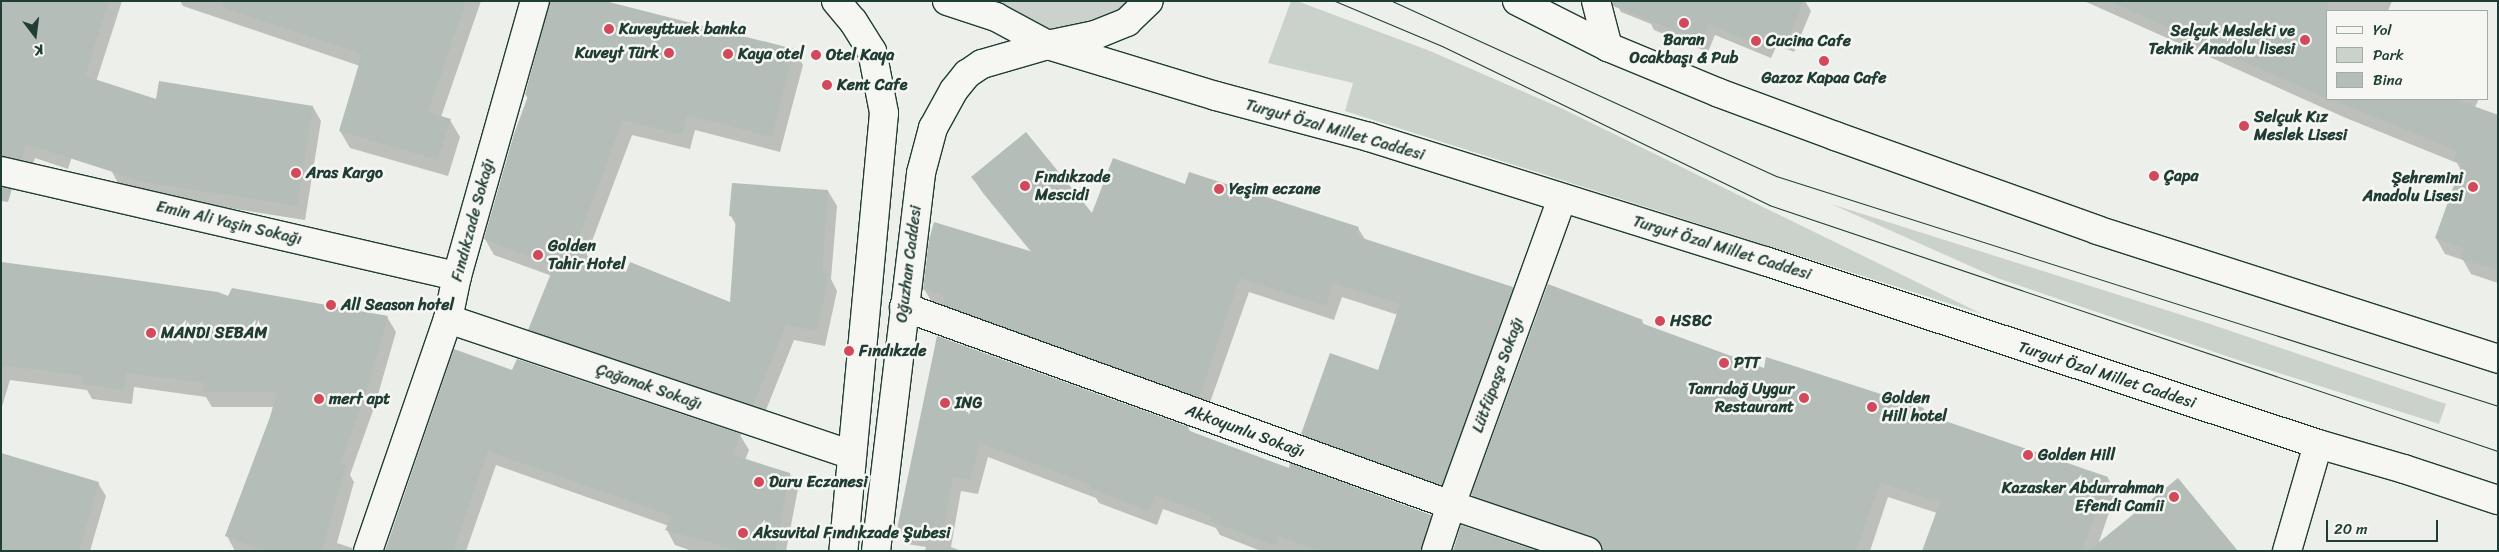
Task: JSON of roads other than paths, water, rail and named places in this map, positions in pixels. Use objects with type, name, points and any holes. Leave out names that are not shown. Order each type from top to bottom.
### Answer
[{"type":"main road","name":"Fındıkzade Sokağı","points":[[368,551],[448,319],[457,276],[534,1]]},
{"type":"main road","points":[[836,1],[853,21],[872,51],[884,113],[843,551]]},
{"type":"main road","name":"Turgut Özal Millet Caddesi","points":[[947,1],[996,17],[1048,45],[1216,96],[1369,137],[1562,199],[1765,260],[2318,444],[2404,469],[2498,500]]},
{"type":"main road","name":"Oğuzhan Caddesi","points":[[876,551],[920,174],[933,128],[954,90],[967,74],[982,64],[1048,45],[1095,36],[1126,22],[1149,1]]},
{"type":"main road","points":[[1517,1],[1608,47],[1719,93],[2097,230],[2498,359]]},
{"type":"main road","points":[[1596,1],[1608,47]]},
{"type":"main road","name":"Emin Ali Yaşin Sokağı","points":[[1,171],[457,276]]},
{"type":"main road","name":"Lütfüpaşa Sokağı","points":[[1436,551],[1562,199]]},
{"type":"main road","name":"Akkoyunlu Sokağı","points":[[904,307],[1451,505],[1587,551]]},
{"type":"main road","name":"Çağanak Sokağı","points":[[448,319],[851,455]]},
{"type":"main road","points":[[2287,551],[2318,444]]},
{"type":"tram line","points":[[1335,1],[1442,46],[1769,205],[2498,451]]},
{"type":"tram line","points":[[1392,1],[1776,176],[2498,406]]},
{"type":"place","name":"Baran Ocakbaşı & Pub","points":[[1684,23]]},
{"type":"place","name":"Kuveyttuek banka","points":[[609,29]]},
{"type":"place","name":"Selçuk Mesleki ve Teknik Anadolu lisesi","points":[[2305,40]]},
{"type":"place","name":"Cucina Cafe","points":[[1756,41]]},
{"type":"place","name":"Kuveyt Türk","points":[[669,53]]},
{"type":"place","name":"Kaya otel","points":[[728,54]]},
{"type":"place","name":"Otel Kaya","points":[[816,55]]},
{"type":"place","name":"Gazoz Kapaa Cafe","points":[[1824,61]]},
{"type":"place","name":"Kent Cafe","points":[[827,85]]},
{"type":"place","name":"Selçuk Kız Meslek Lisesi","points":[[2244,126]]},
{"type":"place","name":"Aras Kargo","points":[[296,173]]},
{"type":"place","name":"Çapa","points":[[2154,176]]},
{"type":"place","name":"Fındıkzade Mescidi","points":[[1025,186]]},
{"type":"place","name":"Şehremini Anadolu Lisesi","points":[[2473,187]]},
{"type":"place","name":"Yeşim eczane","points":[[1219,189]]},
{"type":"place","name":"Golden Tahir Hotel","points":[[538,255]]},
{"type":"place","name":"All Season hotel","points":[[331,305]]},
{"type":"place","name":"HSBC","points":[[1660,321]]},
{"type":"place","name":"MANDI SEBAM","points":[[151,333]]},
{"type":"place","name":"Fındıkzde","points":[[849,351]]},
{"type":"place","name":"PTT","points":[[1724,363]]},
{"type":"place","name":"Tanrıdağ Uygur Restaurant","points":[[1804,398]]},
{"type":"place","name":"mert apt","points":[[319,399]]},
{"type":"place","name":"ING","points":[[945,403]]},
{"type":"place","name":"Golden Hill hotel","points":[[1872,407]]},
{"type":"place","name":"Golden Hill","points":[[2028,455]]},
{"type":"place","name":"Duru Eczanesi","points":[[759,482]]},
{"type":"place","name":"Kazasker Abdurrahman Efendi Camii","points":[[2174,497]]},
{"type":"place","name":"Aksuvital Fındıkzade Şubesi","points":[[743,533]]}]
